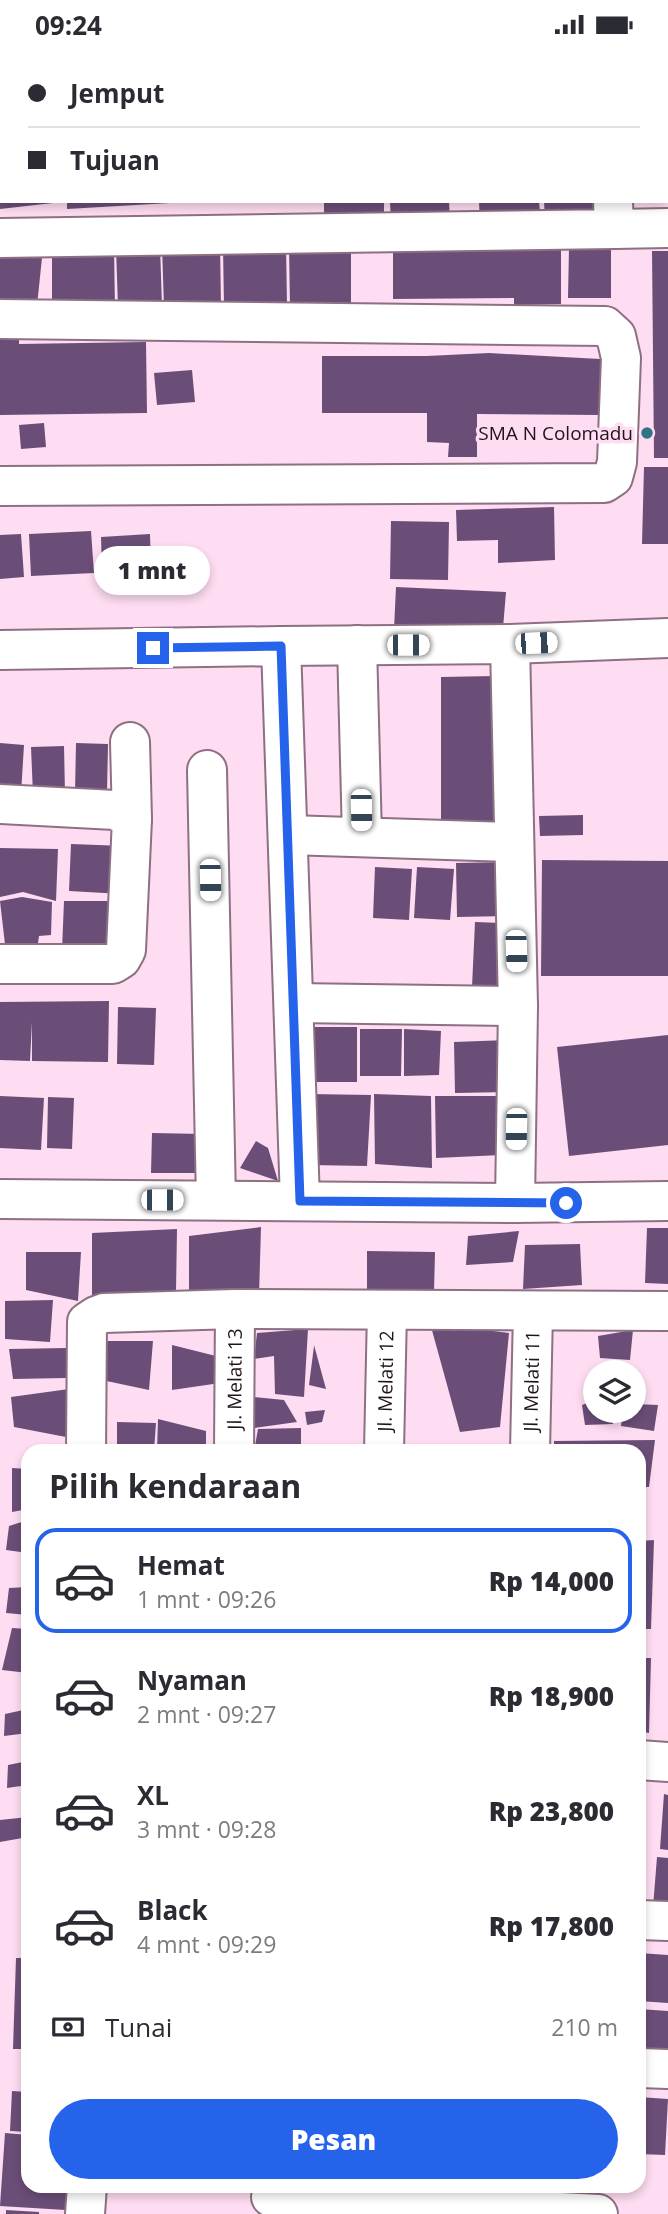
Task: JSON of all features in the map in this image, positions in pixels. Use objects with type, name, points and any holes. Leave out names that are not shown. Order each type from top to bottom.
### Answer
[{"type":"street","points":[[0,238],[312,217],[613,215],[668,227]]},
{"type":"street","points":[[0,319],[605,326],[616,336],[621,358],[617,462],[613,477],[604,483],[0,486]]},
{"type":"street","points":[[0,650],[509,644],[668,638]]},
{"type":"street","points":[[509,644],[518,1006],[515,1203]]},
{"type":"street","points":[[357,645],[362,837]]},
{"type":"street","points":[[281,646],[300,1201]]},
{"type":"street","points":[[0,964],[113,964],[121,959],[126,950],[132,819],[130,742]]},
{"type":"street","points":[[207,770],[216,1201]]},
{"type":"street","points":[[0,804],[116,810],[132,819]]},
{"type":"street","points":[[288,835],[513,842]]},
{"type":"street","points":[[294,1003],[518,1006]]},
{"type":"street","points":[[0,1199],[668,1202]]},
{"type":"street","points":[[86,1444],[87,1322],[104,1313],[235,1310],[668,1311]]},
{"type":"street","name":"Jl. Melati 13","points":[[234,1444],[235,1310]]},
{"type":"street","name":"Jl. Melati 12","points":[[384,1444],[387,1310]]},
{"type":"street","name":"Jl. Melati 11","points":[[530,1444],[533,1311]]},
{"type":"street","points":[[646,1760],[668,1762]]},
{"type":"street","points":[[646,1920],[668,1921]]},
{"type":"street","points":[[646,2068],[668,2069]]},
{"type":"street","points":[[85,2214],[86,2193]]},
{"type":"street","points":[[271,2199],[598,2214]]},
{"type":"building","points":[[0,203],[53,203],[0,209]]},
{"type":"building","points":[[67,203],[170,203],[67,209]]},
{"type":"building","points":[[324,203],[384,203],[384,223],[324,223]]},
{"type":"building","points":[[390,203],[449,203],[450,221],[391,224]]},
{"type":"building","points":[[479,203],[539,203],[541,223],[480,227]]},
{"type":"building","points":[[544,203],[600,203],[601,216],[545,220]]},
{"type":"building","points":[[561,235],[561,304],[514,305],[514,298],[393,299],[393,242]]},
{"type":"building","points":[[220,244],[221,307],[164,307],[162,246]]},
{"type":"building","points":[[286,245],[287,305],[224,306],[223,246]]},
{"type":"building","points":[[351,245],[351,306],[290,306],[289,246]]},
{"type":"building","points":[[160,246],[162,306],[118,307],[116,248]]},
{"type":"building","points":[[114,247],[115,309],[52,310],[52,248]]},
{"type":"building","points":[[611,247],[611,298],[568,298],[569,248]]},
{"type":"building","points":[[43,248],[37,306],[0,306],[0,255]]},
{"type":"building","points":[[652,251],[668,251],[668,458],[654,458]]},
{"type":"building","points":[[0,338],[19,338],[19,344],[146,342],[147,413],[0,415]]},
{"type":"building","points":[[489,353],[600,359],[600,415],[477,414],[477,457],[448,457],[449,443],[427,442],[427,413],[322,413],[322,356]]},
{"type":"building","points":[[192,370],[195,402],[157,405],[154,373]]},
{"type":"building","points":[[44,423],[46,447],[21,449],[19,425]]},
{"type":"building","points":[[644,467],[668,467],[668,544],[642,544]]},
{"type":"building","points":[[554,507],[555,560],[498,563],[498,540],[457,541],[456,510]]},
{"type":"building","points":[[391,521],[449,522],[448,580],[390,579]]},
{"type":"building","points":[[91,531],[94,573],[31,576],[29,534]]},
{"type":"building","points":[[21,534],[24,577],[0,579],[0,535]]},
{"type":"building","points":[[150,534],[151,570],[102,572],[101,537]]},
{"type":"building","points":[[396,587],[506,592],[503,628],[394,629]]},
{"type":"building","points":[[495,676],[496,826],[441,826],[441,677]]},
{"type":"building","points":[[0,743],[24,745],[21,794],[0,793]]},
{"type":"building","points":[[76,743],[108,744],[107,792],[75,792]]},
{"type":"building","points":[[64,746],[65,794],[33,795],[31,747]]},
{"type":"building","points":[[583,815],[583,835],[540,836],[539,816]]},
{"type":"building","points":[[71,844],[124,846],[122,894],[69,891]]},
{"type":"building","points":[[0,848],[58,849],[56,901],[23,892],[0,897]]},
{"type":"building","points":[[542,860],[668,861],[668,976],[541,976]]},
{"type":"building","points":[[508,862],[509,916],[457,917],[456,863]]},
{"type":"building","points":[[375,867],[412,869],[409,920],[373,918]]},
{"type":"building","points":[[417,867],[454,869],[450,920],[414,918]]},
{"type":"building","points":[[22,897],[52,902],[51,935],[39,936],[37,950],[6,953],[0,901]]},
{"type":"building","points":[[64,901],[116,901],[112,950],[62,950]]},
{"type":"building","points":[[475,922],[501,923],[500,988],[472,987]]},
{"type":"building","points":[[109,1001],[108,1062],[32,1061],[32,1022],[30,1061],[0,1060],[0,1002]]},
{"type":"building","points":[[118,1007],[156,1008],[154,1065],[117,1064]]},
{"type":"building","points":[[310,1027],[357,1027],[357,1082],[310,1082]]},
{"type":"building","points":[[360,1029],[402,1029],[401,1076],[360,1076]]},
{"type":"building","points":[[404,1029],[441,1031],[439,1075],[404,1076]]},
{"type":"building","points":[[668,1035],[668,1145],[569,1156],[557,1047]]},
{"type":"building","points":[[508,1040],[508,1092],[455,1093],[454,1042]]},
{"type":"building","points":[[309,1094],[371,1095],[367,1166],[310,1165]]},
{"type":"building","points":[[374,1094],[431,1096],[432,1168],[375,1164]]},
{"type":"building","points":[[0,1096],[44,1098],[41,1150],[0,1148]]},
{"type":"building","points":[[435,1096],[498,1096],[501,1155],[436,1158]]},
{"type":"building","points":[[48,1097],[74,1098],[72,1149],[47,1148]]},
{"type":"building","points":[[152,1133],[203,1134],[202,1173],[151,1173]]},
{"type":"building","points":[[256,1141],[268,1148],[278,1181],[240,1168]]},
{"type":"building","points":[[261,1227],[259,1296],[189,1298],[189,1236]]},
{"type":"building","points":[[647,1228],[668,1228],[668,1284],[645,1283]]},
{"type":"building","points":[[177,1229],[176,1292],[92,1296],[92,1233]]},
{"type":"building","points":[[519,1231],[513,1262],[466,1265],[468,1236]]},
{"type":"building","points":[[580,1244],[582,1285],[523,1289],[525,1245]]},
{"type":"building","points":[[367,1251],[435,1252],[434,1292],[367,1293]]},
{"type":"building","points":[[26,1252],[81,1252],[78,1301],[26,1290]]},
{"type":"building","points":[[53,1300],[50,1342],[5,1339],[5,1301]]},
{"type":"building","points":[[430,1323],[509,1333],[500,1427],[460,1432]]},
{"type":"building","points":[[308,1329],[304,1397],[275,1394],[274,1356],[254,1359],[257,1333]]},
{"type":"building","points":[[633,1330],[630,1360],[600,1358],[598,1336]]},
{"type":"building","points":[[97,1341],[153,1341],[149,1390],[97,1379]]},
{"type":"building","points":[[172,1345],[220,1357],[220,1383],[172,1390]]},
{"type":"building","points":[[314,1345],[326,1389],[309,1385]]},
{"type":"building","points":[[67,1348],[66,1378],[13,1379],[9,1349]]},
{"type":"building","points":[[69,1389],[66,1437],[14,1427],[11,1397]]},
{"type":"building","points":[[254,1397],[284,1400],[297,1422],[247,1429]]},
{"type":"building","points":[[646,1404],[658,1405],[654,1431],[621,1426],[621,1423],[646,1423]]},
{"type":"building","points":[[325,1410],[322,1422],[307,1425],[305,1412]]},
{"type":"building","points":[[158,1419],[206,1431],[206,1444],[157,1444]]},
{"type":"building","points":[[117,1422],[156,1423],[154,1444],[117,1444]]},
{"type":"building","points":[[585,1423],[613,1424],[585,1425]]},
{"type":"building","points":[[301,1428],[301,1444],[255,1444],[258,1429]]},
{"type":"building","points":[[655,1440],[649,1487],[646,1487],[646,1444],[554,1444],[554,1441]]},
{"type":"building","points":[[12,1468],[21,1469],[21,1510],[12,1512]]},
{"type":"building","points":[[21,1522],[21,1552],[6,1550],[9,1526]]},
{"type":"building","points":[[654,1540],[651,1629],[646,1629],[646,1541]]},
{"type":"building","points":[[21,1587],[21,1614],[6,1613],[9,1588]]},
{"type":"building","points":[[12,1628],[21,1629],[21,1672],[2,1670]]},
{"type":"building","points":[[646,1658],[651,1658],[649,1733],[646,1732]]},
{"type":"building","points":[[21,1711],[21,1734],[4,1736],[5,1714]]},
{"type":"building","points":[[21,1762],[21,1786],[7,1788],[8,1765]]},
{"type":"building","points":[[664,1794],[668,1795],[668,1850],[660,1849]]},
{"type":"building","points":[[21,1818],[21,1838],[0,1842],[0,1820]]},
{"type":"building","points":[[657,1857],[668,1858],[668,1908],[653,1907]]},
{"type":"building","points":[[646,1953],[668,1955],[668,2003],[646,2001]]},
{"type":"building","points":[[16,1958],[21,1958],[21,2049],[13,2049]]},
{"type":"building","points":[[646,2009],[668,2011],[668,2053],[646,2051]]},
{"type":"building","points":[[12,2091],[21,2092],[21,2132],[10,2131]]},
{"type":"building","points":[[646,2097],[668,2099],[665,2155],[646,2154]]},
{"type":"building","points":[[5,2133],[21,2134],[21,2193],[83,2193],[82,2211],[0,2206]]},
{"type":"building","points":[[546,2193],[589,2193],[588,2202],[546,2200]]},
{"type":"building","points":[[6,2210],[39,2212],[39,2214],[6,2214]]},
{"type":"place","name":"SMA N Colomadu","points":[[647,433]]},
{"type":"route","points":[[153,648],[281,646],[300,1201],[566,1203]]}]
